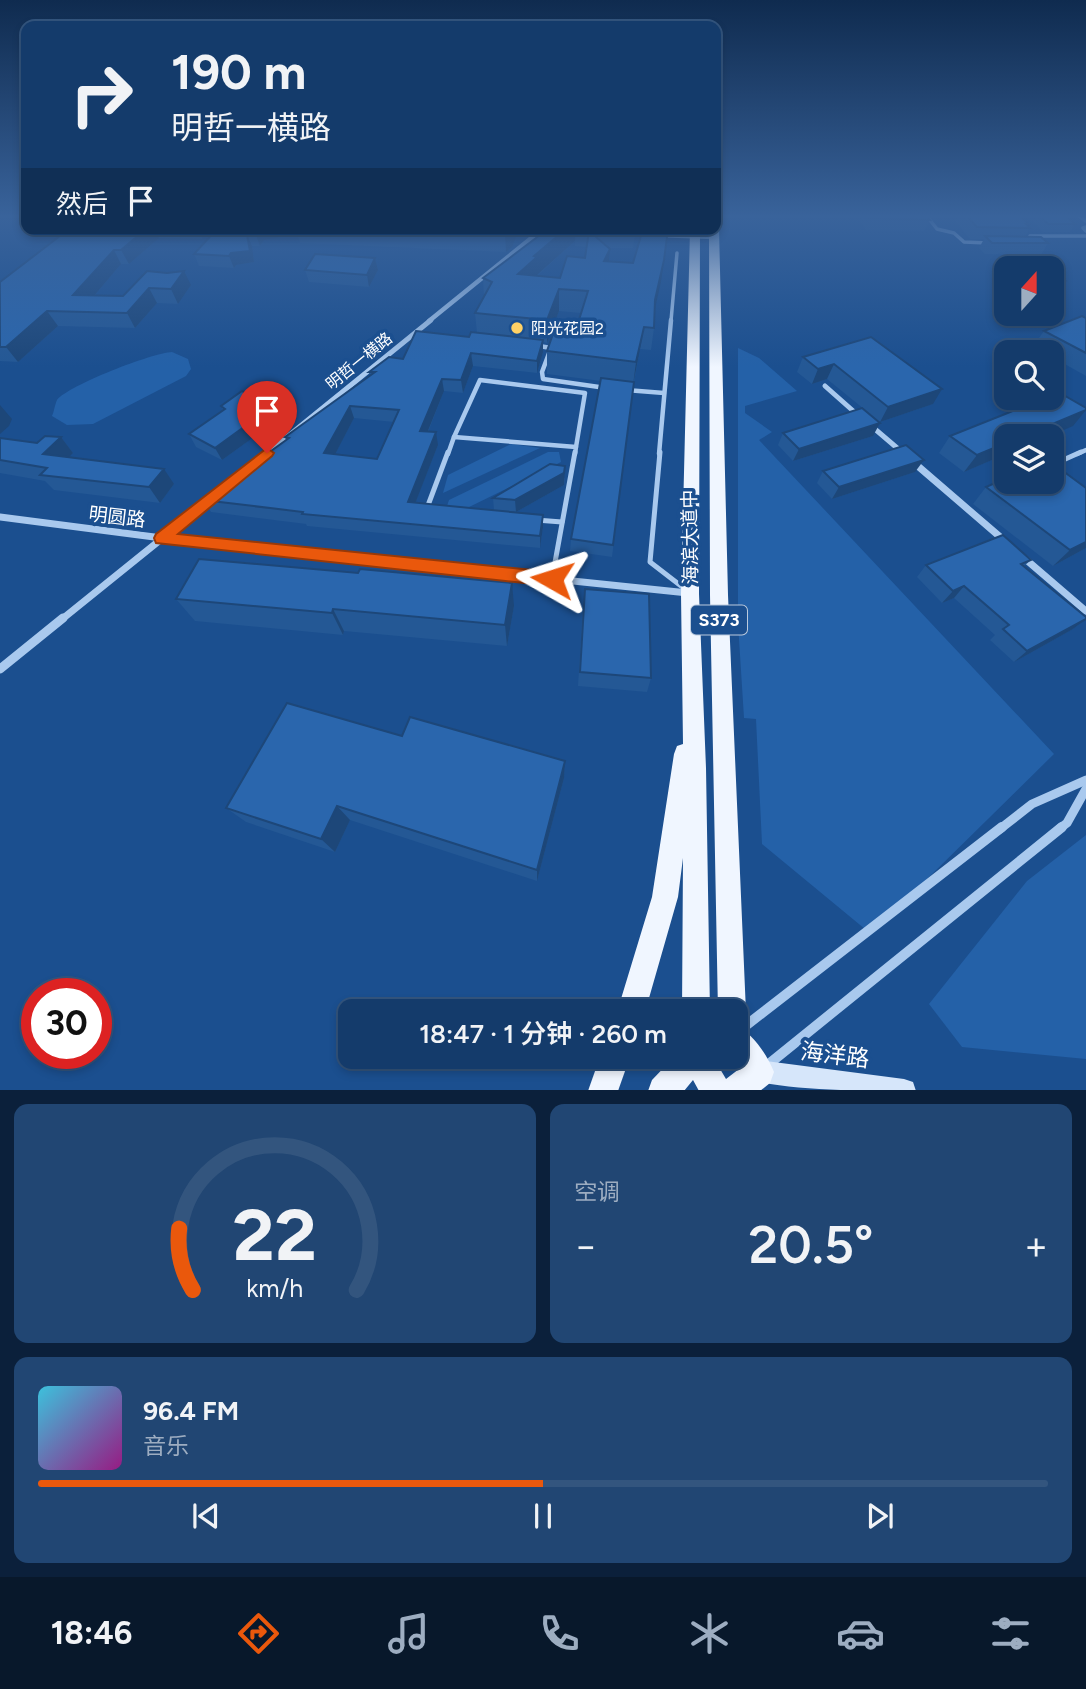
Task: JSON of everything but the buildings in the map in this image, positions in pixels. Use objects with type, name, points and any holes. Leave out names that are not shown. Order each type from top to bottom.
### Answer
[{"type":"main road","name":"海滨大道中","points":[[696,999],[690,594],[704,266]]},
{"type":"main road","name":"海滨大道中","points":[[706,266],[732,999]]},
{"type":"main road","points":[[635,999],[665,897],[693,691]]},
{"type":"main road","points":[[603,1090],[611,1069]]},
{"type":"main road","points":[[663,1090],[684,1069]]},
{"type":"main road","points":[[703,1069],[716,1090]]},
{"type":"street","name":"明哲一横路","points":[[248,468],[497,266]]},
{"type":"street","points":[[825,386],[1086,611]]},
{"type":"street","points":[[0,668],[216,495]]},
{"type":"street","name":"明圆路","points":[[0,517],[162,538],[690,594]]},
{"type":"street","points":[[748,1024],[1032,804],[1086,780]]},
{"type":"street","points":[[747,1081],[1067,823],[1086,789]]},
{"type":"street","name":"海洋路","points":[[747,1081],[904,1090]]},
{"type":"lane","points":[[676,266],[650,562],[690,594]]},
{"type":"lane","points":[[526,345],[551,348],[542,372],[543,379],[551,382],[664,393]]},
{"type":"lane","points":[[440,510],[426,509],[454,436],[480,380],[585,393],[552,579]]},
{"type":"lane","points":[[454,436],[576,447]]},
{"type":"lane","points":[[1064,460],[1086,450]]},
{"type":"lane","points":[[535,519],[562,522]]},
{"type":"shaded area","points":[[738,348],[759,358],[797,391],[745,406],[745,413],[772,432],[759,440],[1054,754],[871,934],[762,844],[756,719],[744,718],[738,623]]},
{"type":"shaded area","points":[[172,352],[188,359],[191,369],[186,376],[93,424],[67,425],[52,416],[57,400],[77,386],[130,364]]},
{"type":"shaded area","points":[[511,444],[540,448],[443,493],[448,475]]},
{"type":"shaded area","points":[[548,452],[559,452],[561,462],[465,509],[447,506],[449,500]]},
{"type":"shaded area","points":[[1086,835],[1086,1059],[962,1047],[929,1004],[1027,881]]},
{"type":"place","name":"阳光花园2","points":[[517,328]]},
{"type":"route","points":[[267,453],[162,538],[552,579]]}]
